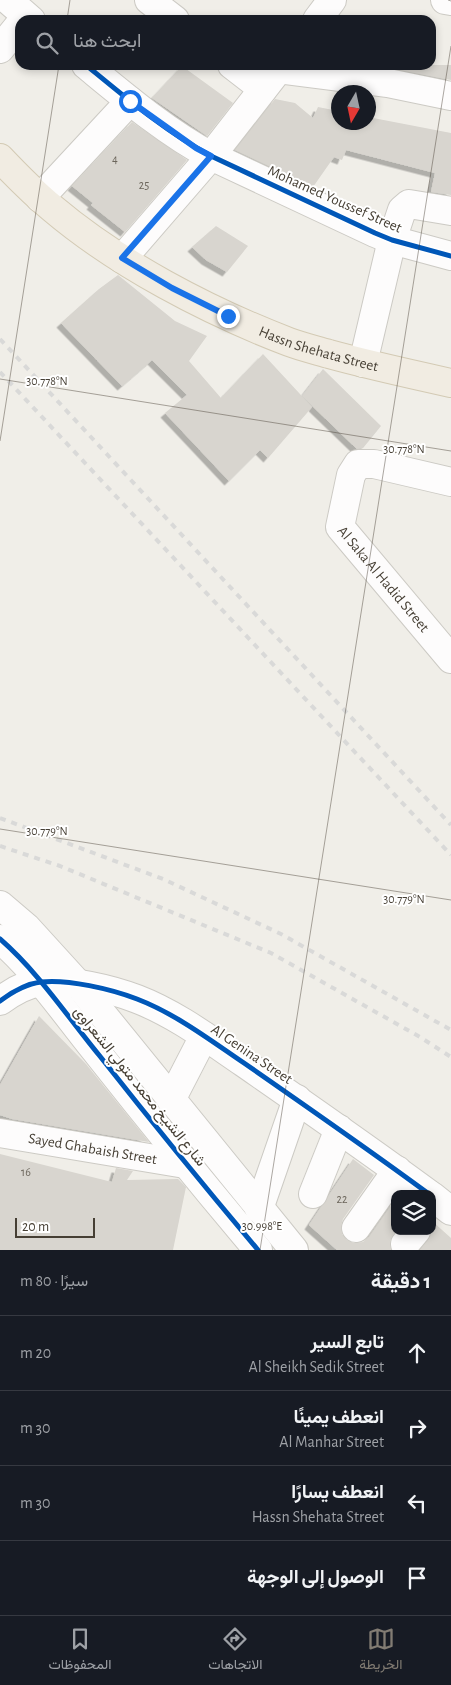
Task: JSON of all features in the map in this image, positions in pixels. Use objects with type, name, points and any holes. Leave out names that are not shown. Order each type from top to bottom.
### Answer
[{"type":"main road","name":"Hassn Shehata Street","points":[[0,158],[40,198],[97,242],[172,288],[228,316],[291,343],[364,363],[451,383]]},
{"type":"street","points":[[149,0],[168,15]]},
{"type":"street","points":[[445,0],[451,1]]},
{"type":"street","points":[[0,49],[15,27]]},
{"type":"street","name":"Mohamed Youssef Street","points":[[92,70],[130,101],[196,148],[211,156],[392,240],[451,256]]},
{"type":"street","points":[[253,70],[274,75],[388,83],[451,96]]},
{"type":"street","points":[[122,258],[211,156],[274,75]]},
{"type":"street","points":[[40,198],[130,101]]},
{"type":"street","points":[[364,363],[392,240],[402,210],[408,204],[451,211]]},
{"type":"street","name":"Al Saka Al Hadid Street","points":[[451,482],[374,464],[358,464],[351,475],[340,521],[342,531],[451,659]]},
{"type":"street","name":"شارع الشيخ محمد متولي الشعراوى","points":[[0,905],[27,928],[78,984],[294,1250]]},
{"type":"street","name":"شارع الشيخ محمد متولي الشعراوى","points":[[0,939],[14,951],[40,982],[186,1164],[258,1250]]},
{"type":"street","points":[[0,1001],[15,990],[40,982]]},
{"type":"street","name":"Al Genina Street","points":[[40,982],[78,984],[108,990],[137,999],[165,1012],[297,1099],[396,1170],[437,1203]]},
{"type":"street","points":[[171,1100],[204,1036]]},
{"type":"street","points":[[260,1209],[297,1099]]},
{"type":"street","points":[[314,1194],[339,1129]]},
{"type":"street","name":"Sayed Ghabaish Street","points":[[0,1133],[186,1164]]},
{"type":"street","points":[[356,1228],[396,1170]]},
{"type":"building","points":[[436,65],[451,65],[451,80],[399,70],[436,70]]},
{"type":"building","points":[[178,70],[188,70],[233,103],[207,136],[152,98]]},
{"type":"building","points":[[275,99],[295,103],[313,118],[318,107],[331,110],[331,130],[376,130],[376,119],[451,133],[451,195],[431,192],[435,173],[346,150],[342,160],[334,157],[313,187],[235,150]]},
{"type":"building","points":[[132,122],[187,160],[125,232],[91,205],[93,203],[72,186]]},
{"type":"building","points":[[216,226],[248,246],[227,272],[206,260],[192,247]]},
{"type":"building","points":[[118,275],[175,321],[207,336],[189,361],[221,398],[263,354],[312,407],[268,458],[260,450],[229,481],[165,413],[187,395],[152,360],[122,386],[61,323],[99,289]]},
{"type":"building","points":[[323,369],[381,426],[363,448],[357,449],[302,396]]},
{"type":"building","points":[[39,1016],[86,1064],[149,1142],[12,1119],[0,1115],[0,1085]]},
{"type":"building","points":[[0,1154],[112,1182],[116,1168],[133,1171],[127,1180],[178,1179],[186,1187],[173,1250],[0,1250]]},
{"type":"building","points":[[353,1159],[374,1175],[343,1219],[341,1226],[342,1234],[347,1240],[354,1243],[363,1242],[369,1237],[391,1206],[391,1235],[393,1235],[390,1241],[391,1250],[337,1250],[309,1225]]},
{"type":"building","points":[[436,1225],[451,1238],[451,1250],[420,1250],[430,1235],[436,1235]]},
{"type":"railway","points":[[0,339],[451,825]]},
{"type":"railway","points":[[0,372],[451,855]]},
{"type":"railway","points":[[0,818],[163,879],[281,934],[451,1030]]},
{"type":"railway","points":[[0,846],[60,866],[271,953],[420,1037],[451,1057]]},
{"type":"cycle path","points":[[92,70],[162,125],[211,156],[375,233],[392,240],[451,256]]},
{"type":"cycle path","points":[[0,939],[40,980],[158,1129],[258,1250]]},
{"type":"cycle path","points":[[0,1001],[24,987],[35,983],[52,981],[102,988],[127,995],[151,1005],[205,1037],[423,1190]]},
{"type":"route","points":[[130,101],[196,148],[211,156],[122,258],[172,288],[228,316]]}]
